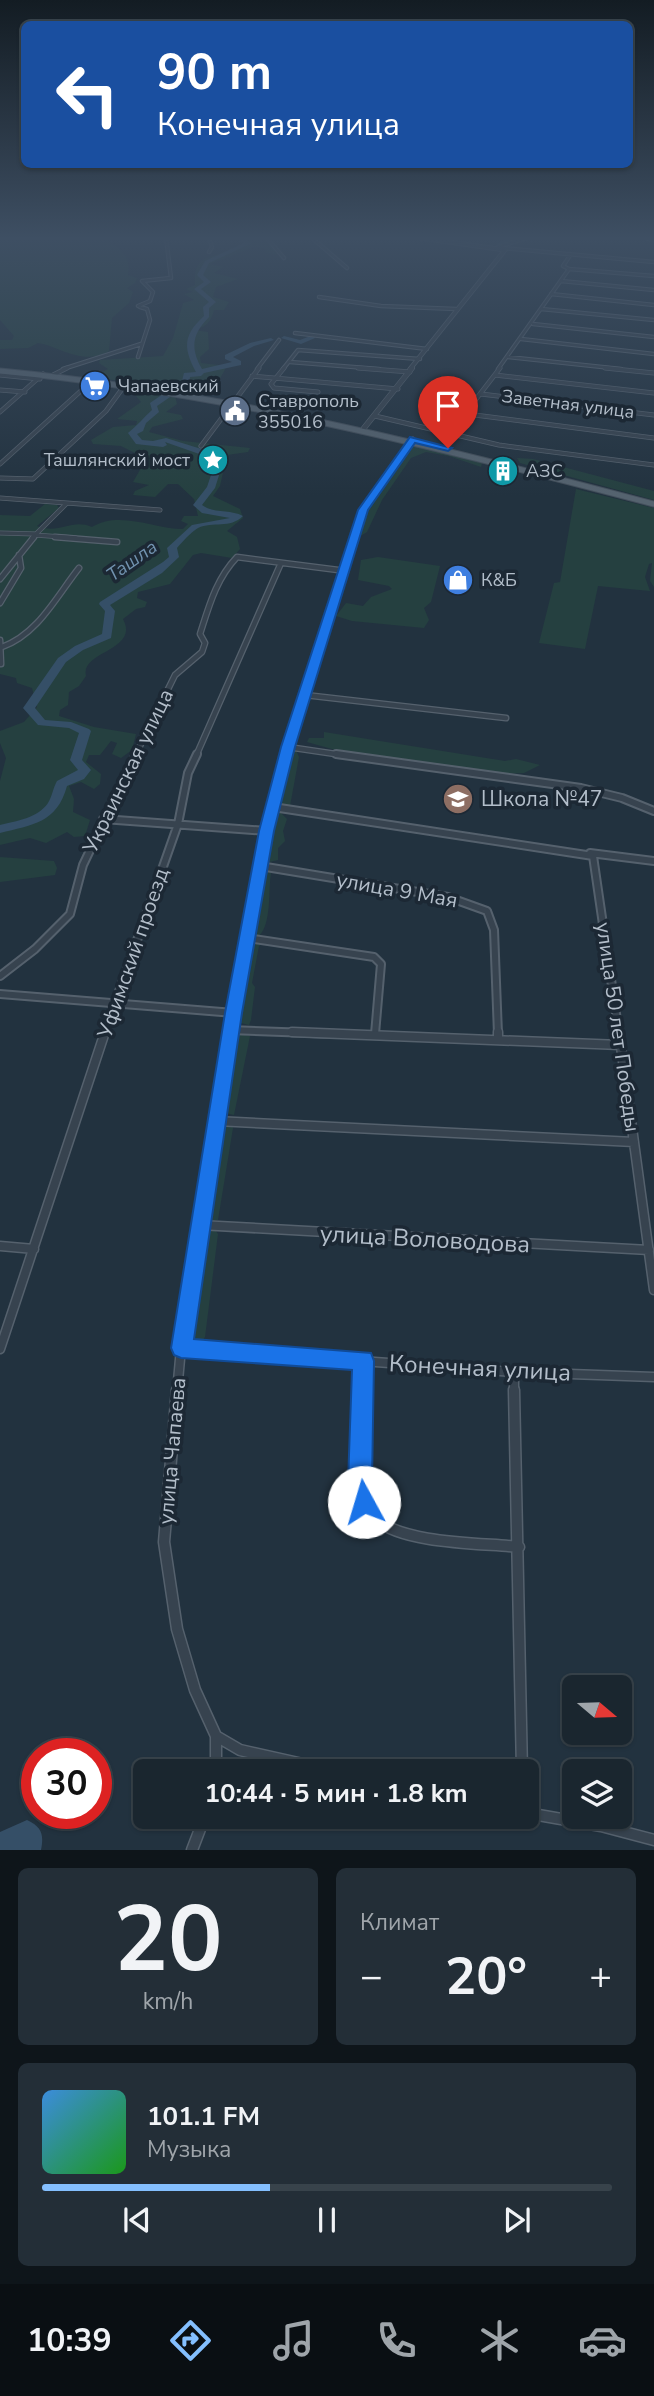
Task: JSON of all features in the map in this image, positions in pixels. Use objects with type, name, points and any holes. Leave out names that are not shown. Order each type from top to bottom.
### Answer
[{"type":"main road","points":[[0,373],[42,377],[53,375],[168,390],[364,428],[654,504]]},
{"type":"street","points":[[138,357],[148,323]]},
{"type":"street","points":[[364,428],[398,389],[446,323]]},
{"type":"street","points":[[450,433],[533,324],[654,337]]},
{"type":"street","points":[[295,333],[427,349]]},
{"type":"street","points":[[521,339],[654,354]]},
{"type":"street","points":[[201,446],[279,340]]},
{"type":"street","points":[[53,375],[63,368],[106,356],[113,349],[141,344]]},
{"type":"street","points":[[318,392],[271,387],[298,350],[420,359]]},
{"type":"street","points":[[508,357],[654,373]]},
{"type":"street","points":[[290,362],[410,372]]},
{"type":"street","points":[[495,375],[654,393]]},
{"type":"street","points":[[252,376],[398,389]]},
{"type":"street","points":[[0,412],[42,377],[93,381],[122,389],[106,411],[33,480],[1,479]]},
{"type":"street","points":[[0,464],[93,381]]},
{"type":"street","points":[[0,390],[26,392]]},
{"type":"street","name":"Заветная улица","points":[[481,394],[654,415]]},
{"type":"street","points":[[467,414],[654,438]]},
{"type":"street","points":[[375,415],[499,445],[654,465]]},
{"type":"street","name":"улица Чапаева","points":[[216,1736],[195,1690],[177,1629],[164,1542],[181,1348],[233,1013],[267,831],[288,747],[346,571],[363,510],[413,439]]},
{"type":"street","points":[[0,498],[160,510]]},
{"type":"street","points":[[0,579],[35,534],[66,504]]},
{"type":"street","points":[[0,533],[117,542]]},
{"type":"street","points":[[0,603],[21,568],[19,555]]},
{"type":"street","name":"Украинская улица","points":[[0,976],[35,949],[71,914],[83,865],[103,819],[175,675],[202,652],[205,643],[200,634],[216,584],[237,557],[281,563]]},
{"type":"street","points":[[281,563],[346,571]]},
{"type":"street","name":"Уфимский проезд","points":[[0,1349],[140,926],[178,824],[188,773],[281,563]]},
{"type":"street","points":[[1,664],[1,644],[16,644],[37,623],[79,568]]},
{"type":"street","points":[[305,695],[506,718]]},
{"type":"street","points":[[288,747],[581,788],[622,798],[653,811],[654,819]]},
{"type":"street","points":[[273,807],[654,861]]},
{"type":"street","points":[[103,819],[267,831]]},
{"type":"street","name":"улица 50 лет Победы","points":[[585,853],[596,861],[654,1290]]},
{"type":"street","name":"улица 9 Мая","points":[[260,866],[449,897],[487,911],[494,930],[498,1040]]},
{"type":"street","points":[[247,938],[374,957],[381,964],[375,1035]]},
{"type":"street","points":[[0,994],[233,1013]]},
{"type":"street","points":[[230,1030],[620,1045]]},
{"type":"street","points":[[216,1121],[634,1142]]},
{"type":"street","name":"улица Воловодова","points":[[200,1225],[649,1250]]},
{"type":"street","points":[[0,1246],[34,1249]]},
{"type":"street","name":"Конечная улица","points":[[181,1348],[514,1372],[654,1377]]},
{"type":"street","points":[[363,1361],[360,1483],[364,1502],[377,1521],[398,1531],[519,1547]]},
{"type":"street","points":[[514,1372],[522,1759]]},
{"type":"street","points":[[215,1759],[216,1736],[240,1750],[280,1759]]},
{"type":"street","points":[[539,1816],[601,1826],[654,1840]]},
{"type":"street","points":[[191,1850],[200,1829]]},
{"type":"green space","points":[[3,323],[112,323],[109,351],[90,357],[38,343],[28,348],[0,349],[0,340],[12,340],[14,336]]},
{"type":"green space","points":[[177,323],[208,323],[194,330],[208,332],[209,349],[200,357],[201,363],[227,366],[214,389],[201,392],[92,377],[108,369],[99,363],[100,360],[163,356]]},
{"type":"green space","points":[[137,392],[175,396],[177,404],[166,412],[181,415],[183,419],[152,427],[149,432],[183,441],[250,448],[248,452],[227,455],[220,486],[213,496],[240,509],[243,518],[227,531],[237,537],[240,549],[232,558],[201,553],[193,555],[170,584],[138,592],[137,598],[147,602],[145,607],[136,609],[123,619],[126,630],[124,638],[92,661],[79,686],[69,692],[68,705],[60,710],[59,716],[94,727],[136,734],[132,750],[121,758],[112,754],[117,743],[111,741],[100,755],[89,755],[86,762],[101,774],[100,784],[94,789],[81,782],[69,786],[74,799],[73,812],[90,820],[85,836],[74,837],[67,832],[46,843],[30,838],[0,845],[0,781],[6,758],[0,743],[0,731],[24,722],[37,707],[32,688],[17,683],[16,678],[0,674],[0,515],[30,516],[45,504],[57,505],[59,508],[37,526],[52,529],[78,524],[92,527],[103,522],[125,520],[183,529],[188,524],[181,521],[184,516],[198,516],[194,499],[178,484],[168,484],[155,497],[133,495],[135,491],[149,485],[133,482],[144,463],[135,462],[154,458],[132,459],[135,453],[121,446],[93,444],[91,440],[113,427],[136,425],[137,421],[117,419],[141,402],[136,396]]},
{"type":"green space","points":[[417,446],[482,463],[481,467],[449,456],[426,452],[411,458],[382,500],[367,532],[357,538],[368,508],[411,447]]},
{"type":"green space","points":[[517,458],[533,459],[654,491],[654,500],[520,463]]},
{"type":"green space","points":[[576,489],[654,508],[654,587],[650,581],[652,563],[649,564],[645,577],[650,591],[598,586],[585,649],[539,643],[554,583],[560,582]]},
{"type":"green space","points":[[378,557],[440,566],[431,602],[424,608],[429,620],[424,628],[352,621],[336,616],[346,603],[363,606],[371,597],[392,589],[389,586],[358,580],[361,560]]},
{"type":"green space","points":[[324,732],[505,761],[516,759],[540,765],[524,773],[504,774],[339,751],[307,742],[309,738],[324,738]]},
{"type":"green space","points":[[296,750],[299,757],[290,806],[282,806],[280,804],[290,752]]},
{"type":"green space","points":[[277,809],[287,819],[283,831],[285,841],[278,848],[278,860],[265,863]]},
{"type":"green space","points":[[0,857],[54,861],[57,868],[55,875],[0,882]]},
{"type":"green space","points":[[264,871],[271,873],[269,906],[266,923],[259,936],[252,934]]},
{"type":"green space","points":[[252,942],[264,943],[259,946],[252,983],[255,987],[249,1025],[237,1022]]},
{"type":"green space","points":[[236,1033],[250,1036],[234,1115],[221,1112]]},
{"type":"green space","points":[[221,1125],[232,1125],[233,1128],[218,1220],[207,1221]]},
{"type":"green space","points":[[206,1231],[216,1231],[218,1234],[205,1337],[201,1342],[190,1342],[188,1338],[202,1235]]},
{"type":"waterway","name":"Ташла","points":[[0,829],[40,817],[53,805],[61,784],[80,776],[85,770],[76,760],[85,731],[71,725],[42,723],[29,708],[62,660],[79,648],[107,636],[110,611],[104,604],[167,564],[174,557],[172,548],[191,529],[204,524],[230,521],[238,516],[210,513],[197,505],[211,488],[216,472],[208,454],[166,440],[157,441],[163,445],[139,442],[132,433],[140,429],[142,422],[156,410],[153,405],[186,382],[187,375],[201,374],[190,354],[194,328],[199,323]]},
{"type":"waterway","points":[[284,338],[301,342],[313,337]]},
{"type":"waterway","points":[[201,371],[238,363],[228,357],[252,344],[271,340]]},
{"type":"waterway","name":"Ташла","points":[[1,1850],[9,1841],[27,1833],[31,1838],[28,1850]]},
{"type":"place","name":"Чапаевский","points":[[95,386]]},
{"type":"place","name":"Ставрополь 355016","points":[[235,411]]},
{"type":"place","name":"Ташлянский мост","points":[[213,460]]},
{"type":"place","name":"АЗС","points":[[503,471]]},
{"type":"place","name":"К&Б","points":[[458,580]]},
{"type":"place","name":"Школа №47","points":[[458,799]]},
{"type":"route","points":[[364,1502],[360,1483],[363,1361],[181,1348],[233,1013],[267,831],[288,747],[346,571],[363,510],[413,439],[448,448]]}]
